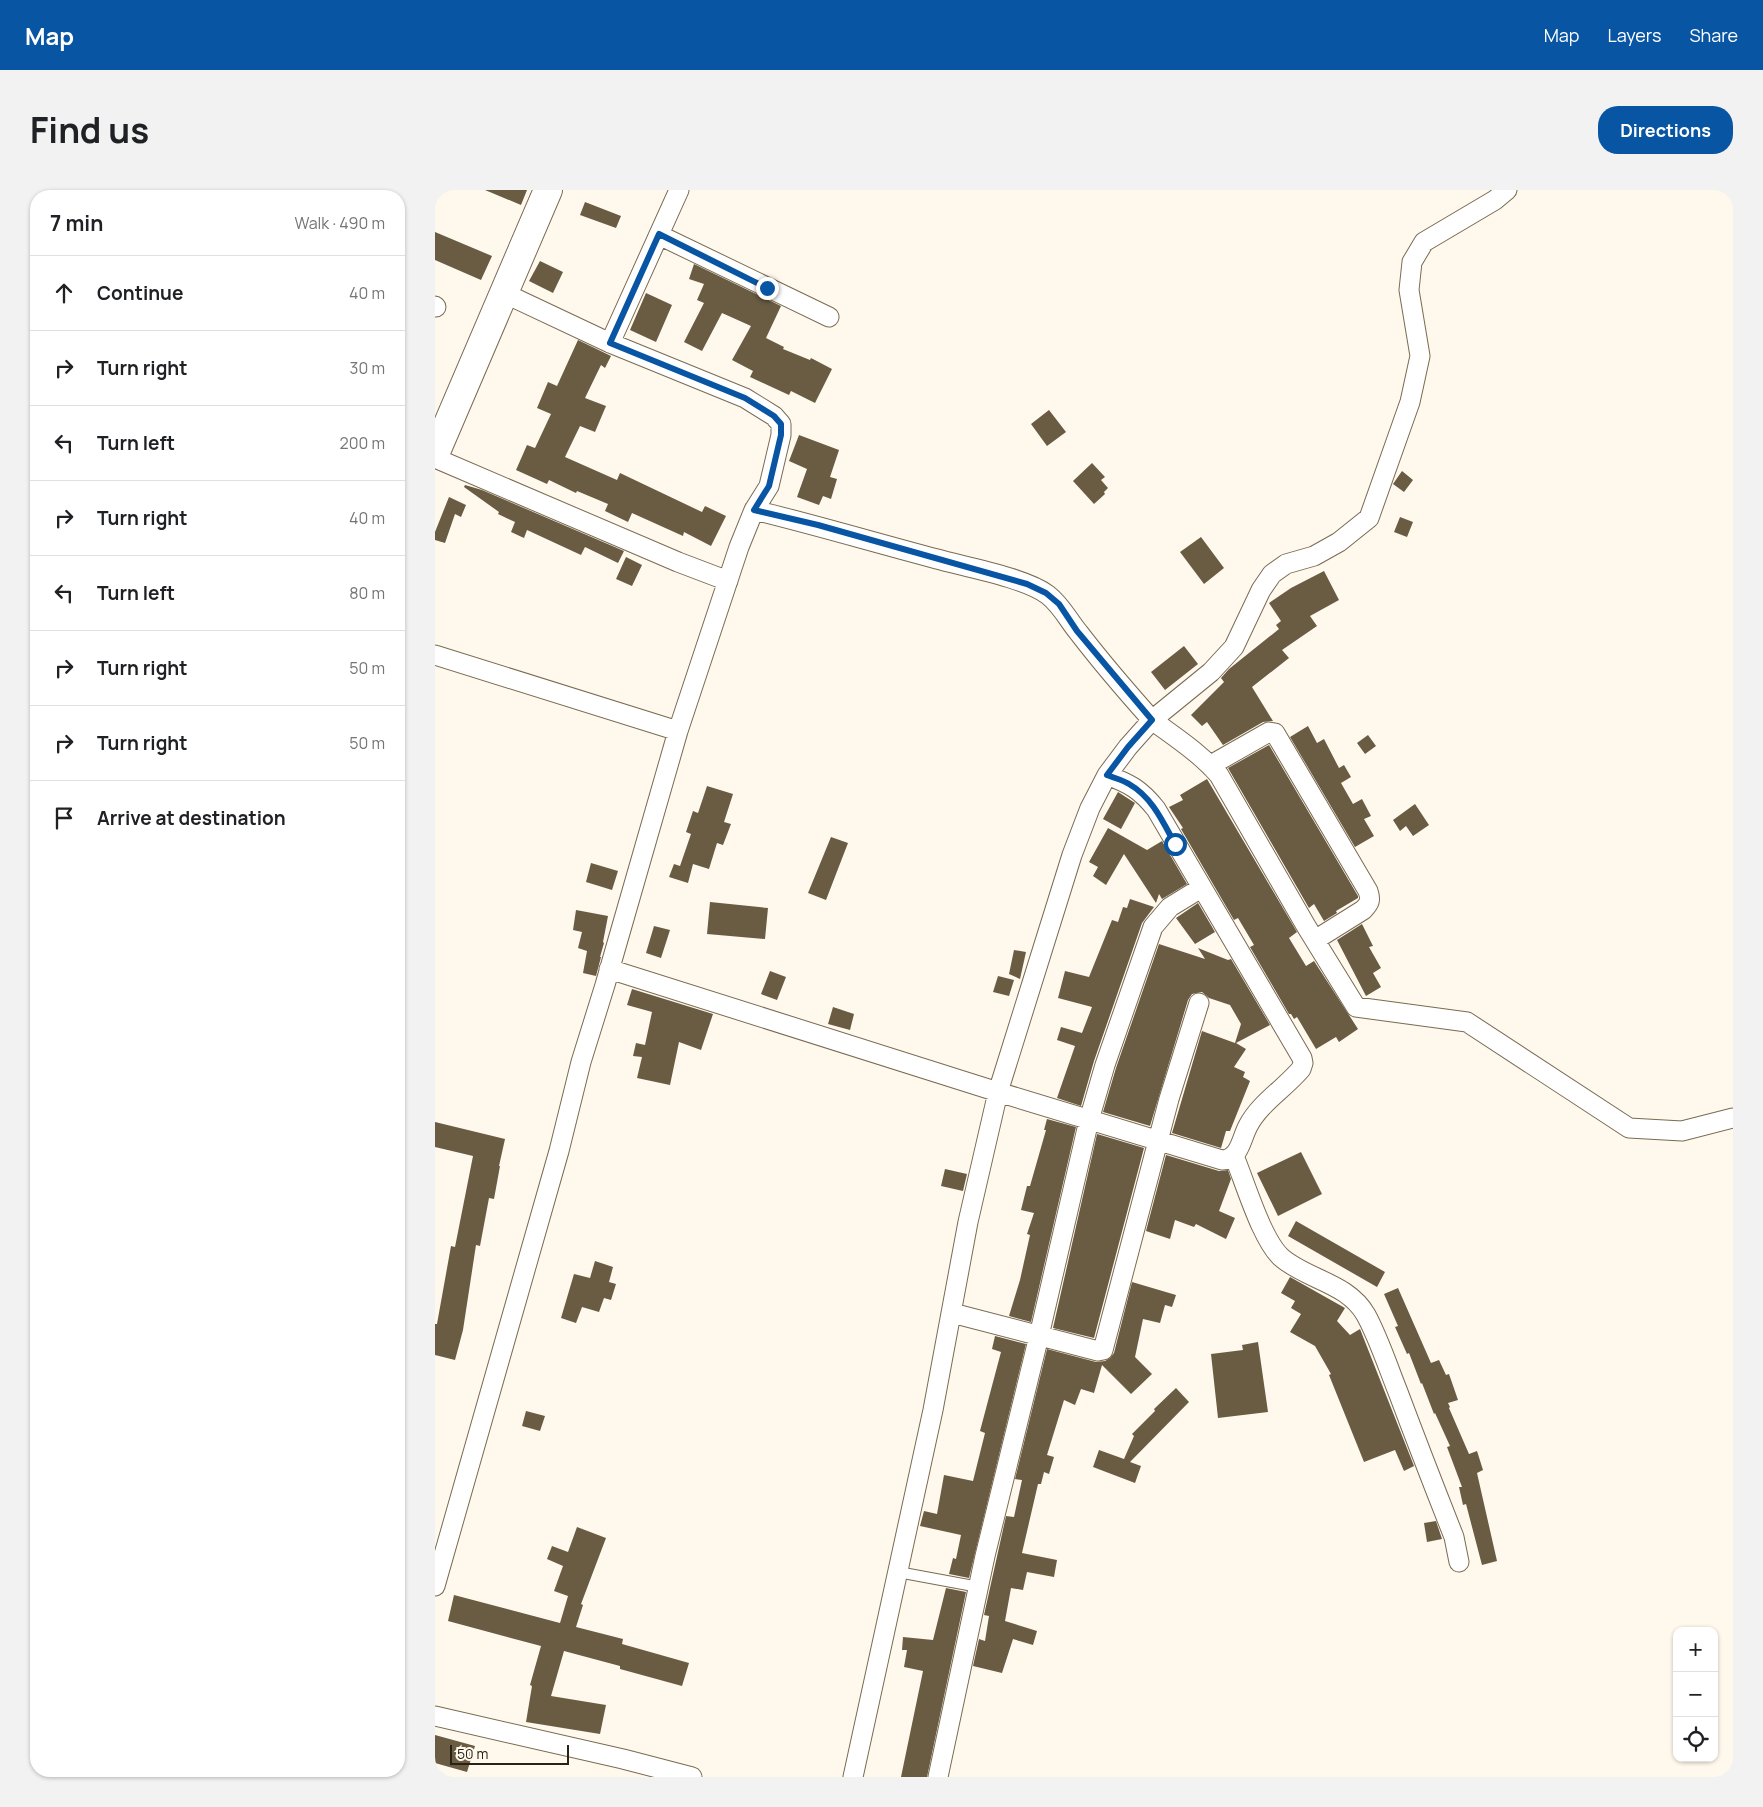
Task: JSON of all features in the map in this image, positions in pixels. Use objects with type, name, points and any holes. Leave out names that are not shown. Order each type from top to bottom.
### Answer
[{"type":"highway","points":[[435,456],[548,190]]},
{"type":"street","points":[[610,343],[679,190]]},
{"type":"street","points":[[853,1777],[898,1572],[969,1222],[998,1092],[1071,855],[1090,808],[1107,775],[1128,747],[1152,720],[1211,672],[1233,647],[1261,590],[1272,574],[1286,564],[1314,556],[1339,542],[1369,518],[1409,402],[1420,356],[1409,290],[1412,262],[1424,242],[1495,200],[1507,190]]},
{"type":"street","points":[[659,234],[829,318]]},
{"type":"street","points":[[435,1586],[559,1151],[581,1062],[678,731],[739,547],[754,510],[769,486],[781,435],[781,424],[778,420],[762,407],[745,398],[610,343],[504,294]]},
{"type":"street","points":[[435,456],[678,562],[728,581]]},
{"type":"street","points":[[754,510],[818,525],[907,552],[989,573],[1027,584],[1046,593],[1059,604],[1077,631],[1152,720],[1186,744],[1219,775],[1356,1007],[1467,1022],[1629,1128],[1683,1131],[1733,1118]]},
{"type":"street","points":[[435,655],[678,731]]},
{"type":"street","points":[[1211,766],[1269,732],[1275,733],[1292,760],[1368,891],[1370,900],[1363,910],[1315,940]]},
{"type":"street","points":[[609,969],[998,1092],[1222,1160],[1228,1160],[1235,1156],[1249,1125],[1256,1115],[1268,1100],[1298,1073],[1303,1063],[1298,1050],[1156,809],[1145,796],[1129,783],[1107,775]]},
{"type":"street","points":[[938,1777],[1011,1446],[1039,1336],[1089,1120],[1105,1065],[1153,927],[1170,907],[1201,888]]},
{"type":"street","points":[[952,1313],[1101,1351],[1105,1348],[1169,1099],[1199,1003]]},
{"type":"street","points":[[1235,1156],[1273,1249],[1283,1259],[1297,1268],[1342,1290],[1366,1314],[1454,1537],[1459,1562]]},
{"type":"street","points":[[435,1716],[623,1759],[692,1777]]},
{"type":"lane","points":[[898,1572],[979,1587]]},
{"type":"building","points":[[485,190],[527,190],[521,205]]},
{"type":"building","points":[[585,202],[621,216],[616,228],[580,215]]},
{"type":"building","points":[[435,232],[492,256],[481,280],[435,260]]},
{"type":"building","points":[[540,261],[563,272],[553,293],[529,281]]},
{"type":"building","points":[[694,264],[781,306],[766,338],[784,347],[783,349],[810,360],[811,358],[832,369],[815,403],[791,391],[789,395],[750,377],[753,371],[732,360],[751,326],[722,313],[702,351],[684,342],[704,303],[697,300],[704,284],[689,279]]},
{"type":"building","points":[[646,293],[672,305],[656,342],[630,330]]},
{"type":"building","points":[[578,340],[611,356],[605,368],[601,365],[585,398],[606,406],[595,432],[580,426],[565,457],[617,480],[620,473],[702,512],[705,506],[726,516],[711,546],[684,532],[683,536],[632,513],[628,522],[605,511],[608,504],[577,491],[576,493],[549,480],[547,484],[516,470],[527,445],[535,448],[551,414],[537,408],[548,382],[557,386]]},
{"type":"building","points":[[1049,410],[1066,432],[1047,446],[1031,424]]},
{"type":"building","points":[[799,435],[839,450],[830,477],[837,479],[831,499],[823,496],[819,505],[797,497],[807,469],[789,461]]},
{"type":"building","points":[[1092,463],[1105,477],[1101,480],[1108,488],[1104,492],[1105,494],[1094,504],[1073,481]]},
{"type":"building","points":[[1402,471],[1413,480],[1404,492],[1393,484]]},
{"type":"building","points":[[465,485],[482,490],[624,551],[618,563],[585,547],[581,555],[527,530],[524,538],[511,532],[515,522],[498,514],[499,512],[464,487]]},
{"type":"building","points":[[449,497],[466,505],[461,517],[455,514],[445,543],[435,540],[435,532]]},
{"type":"building","points":[[1400,517],[1413,522],[1407,537],[1394,532]]},
{"type":"building","points":[[1201,537],[1224,568],[1204,584],[1180,552]]},
{"type":"building","points":[[626,557],[642,565],[632,586],[616,579]]},
{"type":"building","points":[[1324,571],[1339,600],[1310,616],[1317,626],[1282,650],[1289,658],[1252,687],[1273,721],[1263,722],[1223,745],[1207,722],[1202,726],[1191,715],[1224,682],[1221,678],[1229,669],[1279,629],[1276,625],[1281,621],[1269,603],[1291,588]]},
{"type":"building","points":[[1184,646],[1198,664],[1165,690],[1151,672]]},
{"type":"building","points":[[1308,726],[1317,743],[1324,739],[1339,768],[1344,765],[1351,777],[1341,783],[1353,804],[1362,799],[1371,816],[1364,819],[1374,836],[1355,847],[1290,737]]},
{"type":"building","points":[[1368,735],[1376,746],[1365,754],[1357,743]]},
{"type":"building","points":[[1269,745],[1358,896],[1358,898],[1336,911],[1337,913],[1324,921],[1314,904],[1309,908],[1228,768]]},
{"type":"building","points":[[1207,779],[1297,932],[1289,938],[1306,966],[1314,961],[1358,1029],[1339,1042],[1336,1037],[1316,1049],[1297,1017],[1294,1019],[1289,1014],[1250,947],[1254,945],[1238,918],[1234,920],[1181,829],[1183,828],[1169,807],[1183,800],[1180,795]]},
{"type":"building","points":[[707,786],[733,794],[724,822],[731,824],[723,845],[717,843],[709,869],[693,864],[688,883],[669,877],[674,864],[680,866],[691,834],[686,832],[693,811],[698,813]]},
{"type":"building","points":[[1118,792],[1135,803],[1121,829],[1103,819]]},
{"type":"building","points":[[1415,804],[1429,825],[1413,836],[1406,826],[1400,831],[1393,820]]},
{"type":"building","points":[[1108,828],[1147,850],[1162,841],[1187,884],[1162,899],[1159,894],[1156,903],[1124,854],[1106,885],[1093,876],[1098,867],[1089,862]]},
{"type":"building","points":[[831,837],[848,843],[826,900],[808,893]]},
{"type":"building","points":[[591,863],[618,871],[612,890],[586,882]]},
{"type":"building","points":[[1130,899],[1154,907],[1142,923],[1094,1061],[1081,1106],[1057,1098],[1075,1046],[1057,1040],[1061,1027],[1082,1033],[1092,1007],[1058,998],[1065,971],[1089,977],[1112,920],[1118,922],[1123,907],[1127,908]]},
{"type":"building","points":[[710,902],[768,908],[765,939],[707,934]]},
{"type":"building","points":[[1198,903],[1215,932],[1195,944],[1176,918]]},
{"type":"building","points":[[576,910],[608,916],[596,976],[583,973],[587,951],[578,948],[582,932],[573,930]]},
{"type":"building","points":[[1362,924],[1373,946],[1369,947],[1381,968],[1373,973],[1381,987],[1366,996],[1337,940]]},
{"type":"building","points":[[654,926],[670,930],[661,958],[646,953]]},
{"type":"building","points":[[1159,944],[1205,959],[1198,948],[1228,960],[1231,959],[1270,1025],[1236,1043],[1246,1049],[1234,1067],[1245,1072],[1243,1077],[1250,1081],[1230,1131],[1226,1131],[1221,1148],[1172,1133],[1202,1031],[1235,1043],[1241,1024],[1230,1005],[1209,998],[1202,992],[1192,994],[1188,1000],[1150,1126],[1103,1112],[1116,1068]]},
{"type":"building","points":[[1014,950],[1026,952],[1020,979],[1009,974]]},
{"type":"building","points":[[770,971],[786,977],[777,1000],[761,994]]},
{"type":"building","points":[[998,976],[1014,980],[1009,996],[993,992]]},
{"type":"building","points":[[632,989],[713,1014],[701,1050],[679,1042],[670,1085],[637,1078],[642,1057],[633,1056],[636,1043],[645,1045],[652,1012],[627,1005]]},
{"type":"building","points":[[833,1007],[854,1014],[850,1030],[828,1024]]},
{"type":"building","points":[[1047,1119],[1076,1127],[1031,1322],[1009,1316],[1020,1280],[1030,1235],[1027,1234],[1034,1213],[1021,1210],[1046,1130],[1044,1130]]},
{"type":"building","points":[[435,1122],[505,1139],[494,1199],[489,1198],[480,1246],[476,1245],[463,1330],[455,1360],[435,1355],[435,1324],[437,1324],[451,1246],[455,1247],[473,1156],[435,1147]]},
{"type":"building","points":[[1097,1134],[1144,1148],[1094,1338],[1053,1328]]},
{"type":"building","points":[[1301,1152],[1322,1194],[1278,1216],[1257,1173]]},
{"type":"building","points":[[1166,1155],[1219,1171],[1228,1170],[1231,1179],[1219,1211],[1235,1218],[1226,1239],[1196,1224],[1194,1227],[1175,1220],[1170,1239],[1146,1231]]},
{"type":"building","points":[[945,1169],[967,1174],[963,1191],[941,1186]]},
{"type":"building","points":[[1296,1221],[1385,1272],[1377,1287],[1288,1236]]},
{"type":"building","points":[[595,1261],[613,1267],[609,1282],[616,1284],[611,1300],[604,1298],[599,1312],[582,1307],[576,1323],[561,1318],[574,1274],[590,1278]]},
{"type":"building","points":[[1290,1277],[1345,1308],[1337,1321],[1350,1335],[1360,1329],[1414,1466],[1404,1471],[1395,1450],[1364,1462],[1329,1375],[1331,1374],[1315,1346],[1290,1332],[1301,1314],[1291,1308],[1295,1301],[1281,1293]]},
{"type":"building","points":[[1132,1282],[1176,1295],[1172,1307],[1165,1305],[1160,1323],[1143,1319],[1135,1357],[1152,1374],[1131,1394],[1102,1365],[1094,1393],[1081,1389],[1075,1405],[1064,1400],[1047,1455],[1054,1457],[1049,1474],[1044,1472],[1041,1484],[1038,1484],[1022,1553],[1057,1560],[1054,1577],[1027,1572],[1023,1590],[1011,1588],[1005,1621],[1037,1631],[1033,1645],[1013,1639],[1002,1673],[973,1666],[979,1639],[985,1641],[989,1616],[984,1615],[1006,1516],[1014,1517],[1022,1480],[1015,1479],[1047,1349],[1096,1362],[1105,1361],[1110,1358],[1114,1353]]},
{"type":"building","points":[[1398,1288],[1431,1363],[1439,1360],[1446,1375],[1449,1374],[1458,1400],[1448,1403],[1449,1408],[1469,1454],[1477,1451],[1483,1470],[1477,1473],[1497,1561],[1482,1565],[1466,1504],[1463,1505],[1459,1487],[1462,1487],[1447,1447],[1450,1446],[1434,1414],[1409,1353],[1407,1354],[1395,1327],[1398,1326],[1384,1294]]},
{"type":"building","points":[[995,1336],[1026,1344],[969,1578],[949,1574],[953,1558],[956,1559],[961,1535],[920,1526],[924,1511],[937,1514],[944,1475],[973,1481],[985,1433],[980,1431],[1001,1352],[992,1349]]},
{"type":"building","points":[[1258,1342],[1268,1412],[1218,1418],[1211,1354],[1243,1350],[1242,1345]]},
{"type":"building","points":[[1176,1388],[1189,1402],[1130,1462],[1141,1466],[1135,1483],[1093,1467],[1099,1450],[1124,1459],[1134,1436],[1132,1434]]},
{"type":"building","points":[[526,1411],[545,1416],[540,1431],[522,1426]]},
{"type":"building","points":[[1436,1521],[1442,1539],[1427,1542],[1424,1523]]},
{"type":"building","points":[[577,1527],[606,1538],[581,1604],[583,1605],[576,1627],[623,1639],[622,1644],[689,1663],[682,1686],[620,1669],[620,1666],[564,1651],[551,1696],[606,1705],[600,1734],[526,1722],[532,1686],[530,1685],[541,1646],[448,1621],[454,1595],[560,1623],[568,1596],[554,1591],[563,1566],[547,1559],[552,1546],[568,1552]]},
{"type":"building","points":[[946,1588],[966,1592],[927,1777],[901,1777],[923,1671],[904,1667],[907,1650],[902,1650],[903,1637],[933,1640]]},
{"type":"building","points":[[435,1735],[475,1746],[467,1772],[435,1763]]},
{"type":"route","points":[[767,288],[659,234],[610,343],[745,398],[762,407],[781,424],[781,435],[769,486],[754,510],[818,525],[907,552],[1027,584],[1046,593],[1059,604],[1077,631],[1152,720],[1107,775],[1129,783],[1145,796],[1156,809],[1175,844]]}]
